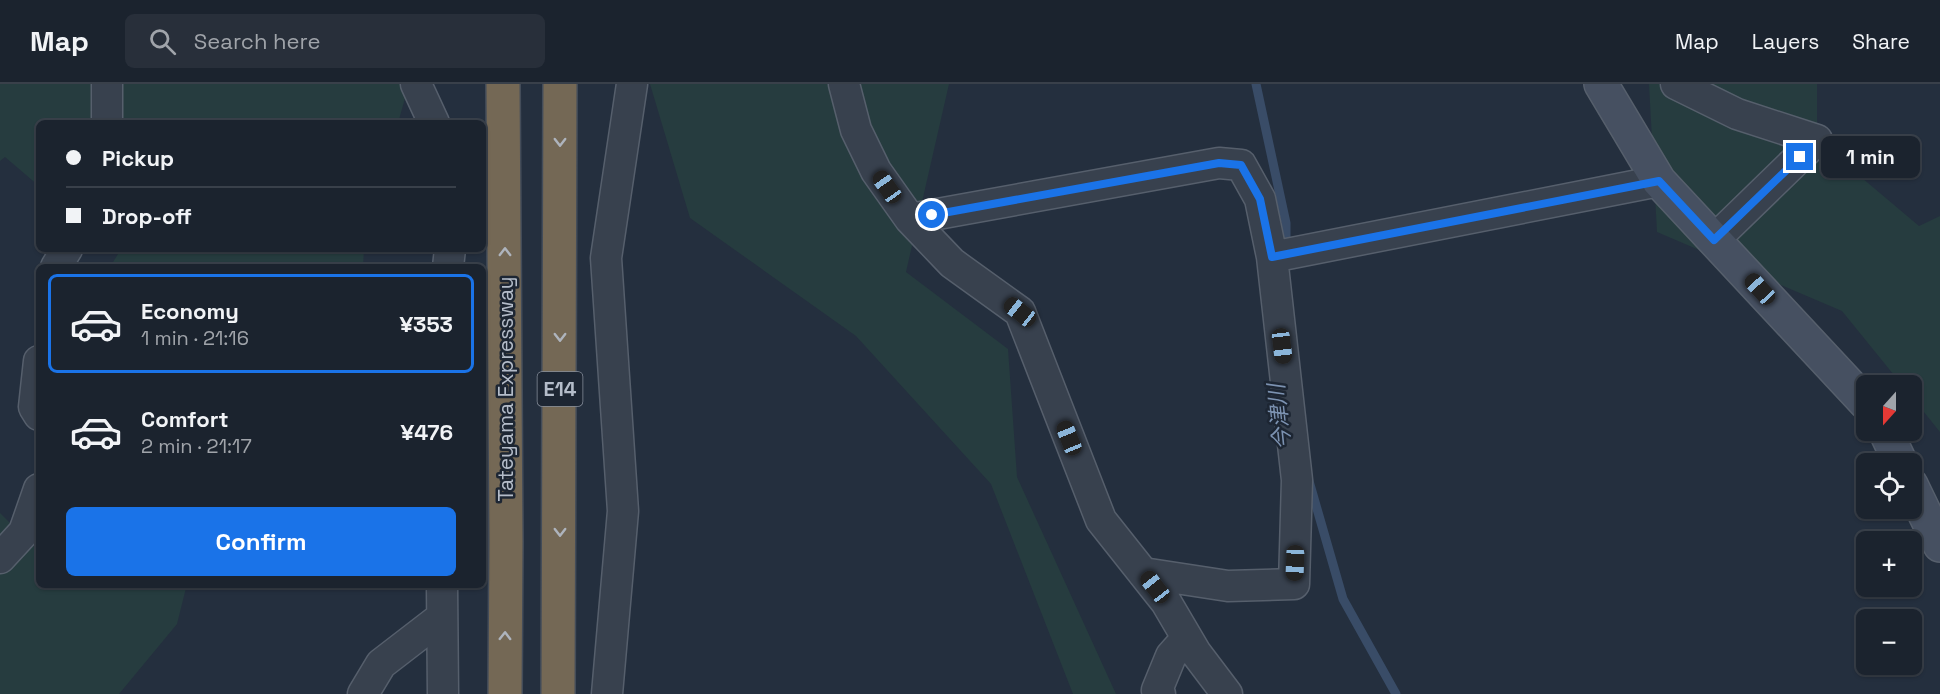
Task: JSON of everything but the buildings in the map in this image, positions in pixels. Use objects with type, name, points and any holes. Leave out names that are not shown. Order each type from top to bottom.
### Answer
[{"type":"highway","name":"Tateyama Expressway","points":[[504,84],[505,694]]},
{"type":"highway","name":"E14","points":[[558,694],[560,84]]},
{"type":"street","points":[[107,84],[107,120]]},
{"type":"street","points":[[416,84],[433,120]]},
{"type":"street","points":[[607,694],[623,511],[606,258],[632,84]]},
{"type":"street","points":[[844,84],[855,130],[876,171],[910,219],[952,263],[1020,312],[1101,520],[1166,602],[1187,638],[1227,694]]},
{"type":"street","points":[[1601,84],[1659,181],[1856,392]]},
{"type":"street","points":[[1676,84],[1737,114],[1817,140],[1714,240]]},
{"type":"street","points":[[910,219],[1219,163],[1241,165],[1260,199],[1272,257],[1297,480],[1294,584],[1228,586],[1143,573]]},
{"type":"street","points":[[1272,257],[1659,181]]},
{"type":"street","points":[[36,389],[34,407],[36,411]]},
{"type":"street","points":[[0,558],[24,532],[36,498]]},
{"type":"street","points":[[1922,507],[1940,545]]},
{"type":"street","points":[[442,588],[443,694]]},
{"type":"street","points":[[363,694],[381,664],[442,616]]},
{"type":"street","points":[[1160,694],[1157,690],[1167,664],[1187,638]]},
{"type":"green space","points":[[0,84],[409,84],[399,120],[36,120],[36,183],[5,157],[0,161]]},
{"type":"green space","points":[[650,84],[949,84],[906,272],[1008,349],[1017,477],[1116,694],[1073,694],[991,484],[856,336],[690,218]]},
{"type":"green space","points":[[1649,84],[1817,84],[1817,140],[1919,226],[1940,216],[1940,432],[1922,410],[1922,375],[1894,375],[1842,311],[1657,232]]},
{"type":"green space","points":[[116,252],[364,252],[363,264],[112,264],[118,254]]},
{"type":"green space","points":[[0,513],[36,549],[36,588],[186,588],[177,624],[119,694],[0,694]]},
{"type":"waterway","name":"今津川","points":[[1256,84],[1286,223],[1286,249]]},
{"type":"waterway","name":"今津川","points":[[1309,481],[1343,599],[1396,694]]},
{"type":"route","points":[[932,215],[1219,163],[1241,165],[1260,199],[1272,257],[1659,181],[1714,240],[1800,157]]}]
